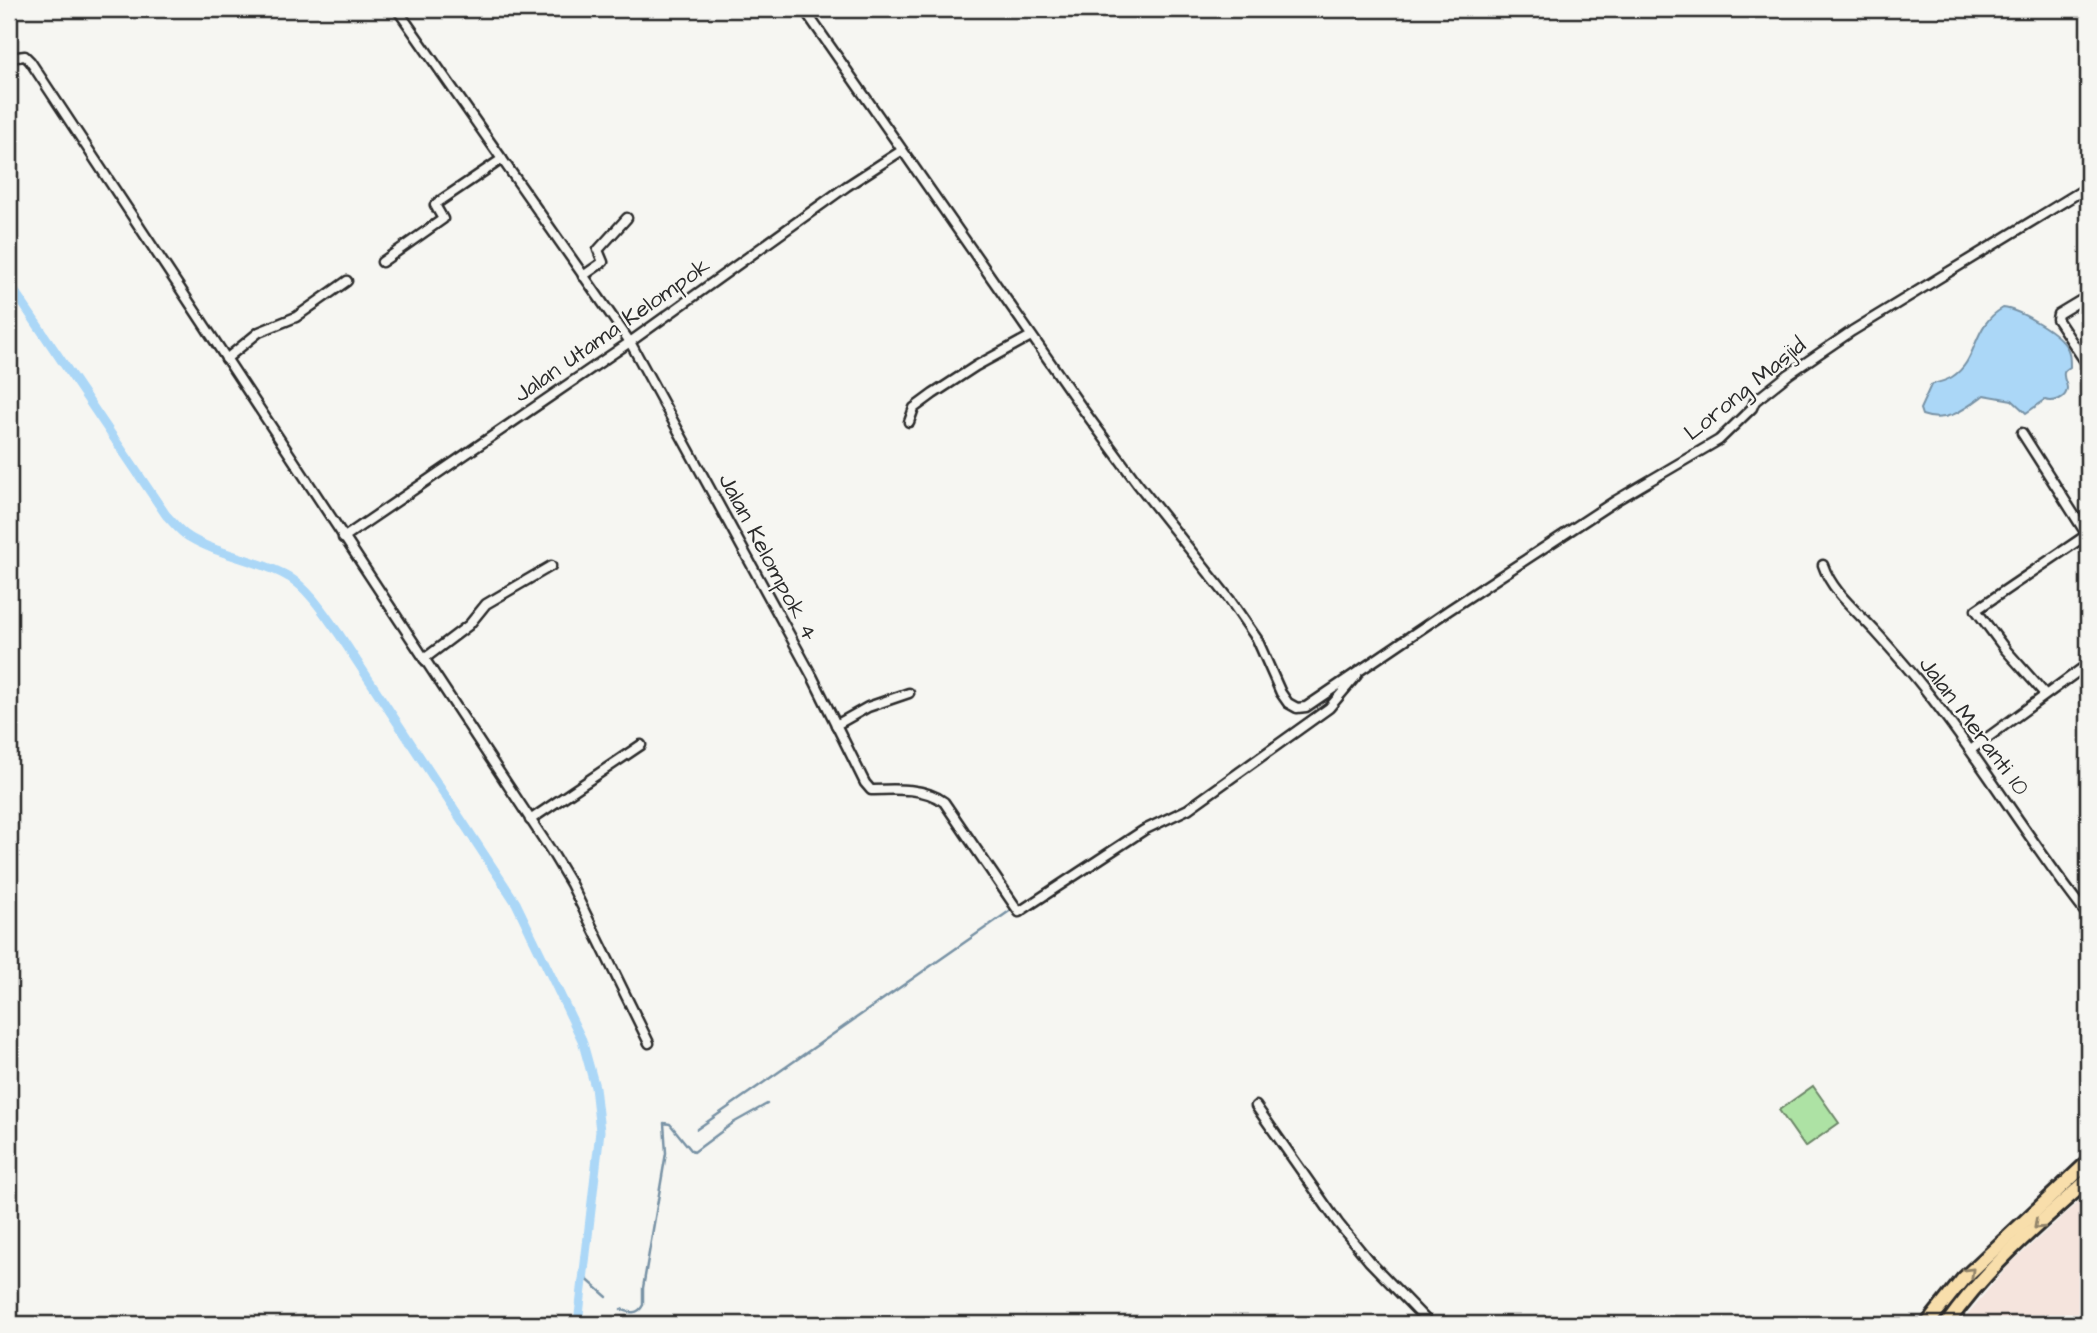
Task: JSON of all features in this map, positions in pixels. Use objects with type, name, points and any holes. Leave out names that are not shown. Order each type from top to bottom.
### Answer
[{"type":"main road","points":[[1927,1324],[1963,1279],[2088,1162]]},
{"type":"main road","points":[[1947,1324],[1977,1285],[2088,1180]]},
{"type":"street","name":"Jalan Kelompok 4","points":[[397,9],[630,342],[729,522],[860,774],[871,790],[919,792],[936,796],[944,802],[1019,912],[1134,836],[1188,809],[1329,708],[1358,673]]},
{"type":"street","points":[[804,9],[1031,336],[1138,483],[1230,600],[1257,639],[1281,693],[1289,703],[1297,708],[1306,707],[1358,673]]},
{"type":"street","points":[[9,58],[25,56],[30,61],[530,820],[571,884],[649,1042]]},
{"type":"street","name":"Jalan Utama Kelompok","points":[[343,538],[630,342],[847,186],[901,151]]},
{"type":"street","points":[[382,262],[443,219],[435,205],[437,203],[502,159]]},
{"type":"street","name":"Lorong Masjid","points":[[1358,673],[1604,508],[1719,440],[1752,408],[1755,401],[1852,331],[2087,191]]},
{"type":"street","points":[[583,276],[603,262],[598,250],[627,218]]},
{"type":"street","points":[[226,359],[259,332],[296,317],[347,281]]},
{"type":"street","points":[[2088,296],[2058,314],[2057,320],[2088,366]]},
{"type":"street","points":[[909,422],[914,408],[933,394],[976,366],[1031,336]]},
{"type":"street","points":[[2022,433],[2088,534],[1976,610],[2005,649],[2045,694]]},
{"type":"street","name":"Jalan Meranti 10","points":[[1823,565],[1827,576],[1842,596],[1919,681],[1972,749],[2067,890],[2088,916]]},
{"type":"street","points":[[424,659],[469,625],[486,604],[551,566]]},
{"type":"street","points":[[1972,749],[2045,694],[2087,667]]},
{"type":"street","points":[[836,725],[868,707],[909,693]]},
{"type":"street","points":[[530,820],[640,745]]},
{"type":"street","points":[[1256,1106],[1338,1223],[1369,1261],[1430,1324]]},
{"type":"shaded area","points":[[2088,1193],[2088,1324],[1959,1324],[2009,1265]]},
{"type":"green space","points":[[1813,1086],[1839,1123],[1805,1147],[1779,1110]]},
{"type":"water","points":[[2003,308],[2040,324],[2064,344],[2069,352],[2070,365],[2064,373],[2067,388],[2065,395],[2055,400],[2045,400],[2026,413],[2012,400],[1984,395],[1955,414],[1940,418],[1922,415],[1920,409],[1931,385],[1950,378],[1961,370],[1985,324]]},
{"type":"waterway","points":[[9,133],[9,164]]},
{"type":"waterway","points":[[9,283],[166,515],[177,527],[201,543],[289,577],[317,603],[516,903],[582,1040],[595,1087],[600,1131],[578,1324]]},
{"type":"waterway","points":[[697,1129],[1011,910]]},
{"type":"waterway","points":[[621,1309],[634,1312],[643,1305],[643,1288],[666,1153],[664,1123],[670,1124],[694,1152],[733,1123],[767,1104]]},
{"type":"waterway","points":[[583,1276],[607,1297]]}]
